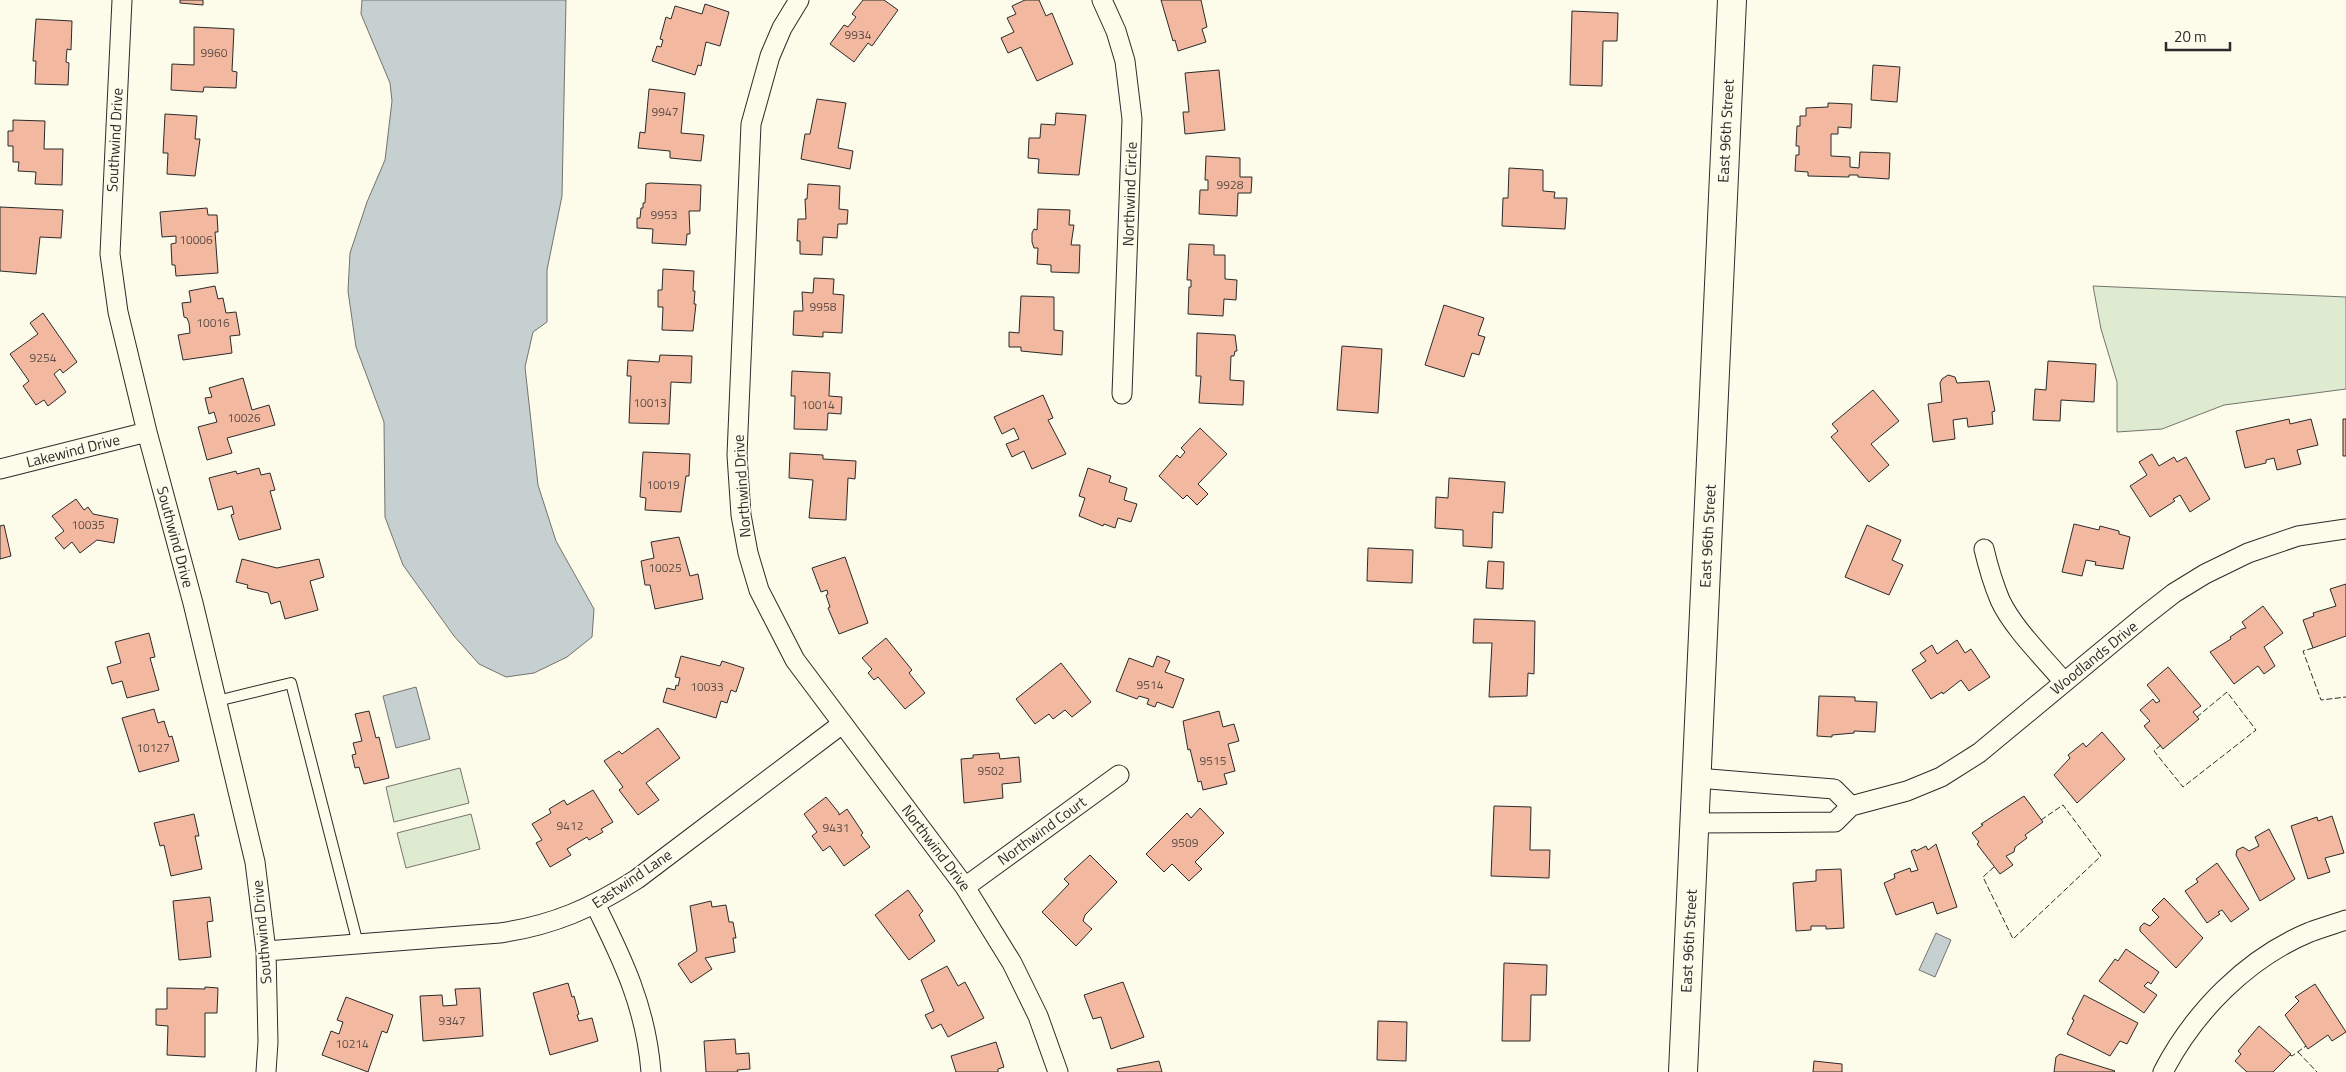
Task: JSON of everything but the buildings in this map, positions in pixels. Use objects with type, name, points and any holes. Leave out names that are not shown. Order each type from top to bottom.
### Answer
[{"type":"main road","name":"East 96th Street","points":[[1684,1072],[1732,0]]},
{"type":"street","name":"Southwind Drive","points":[[122,0],[110,254],[118,312],[217,701],[255,862],[266,951],[268,1042],[266,1072]]},
{"type":"street","name":"Northwind Drive","points":[[799,0],[782,28],[770,56],[751,124],[737,455],[741,514],[748,553],[759,590],[795,660],[965,887],[1012,963],[1038,1016],[1058,1072]]},
{"type":"street","name":"Northwind Circle","points":[[1102,0],[1116,31],[1124,61],[1132,119],[1122,394]]},
{"type":"street","name":"Lakewind Drive","points":[[0,469],[147,432]]},
{"type":"street","name":"Woodlands Drive","points":[[1694,823],[1835,822],[1851,806],[1907,791],[1941,777],[1979,753],[2006,732],[2064,682],[2174,593],[2205,574],[2248,553],[2298,536],[2346,528]]},
{"type":"street","points":[[1984,549],[1995,586],[2009,616],[2064,682]]},
{"type":"street","name":"Eastwind Lane","points":[[266,951],[520,930],[569,917],[637,879],[842,724]]},
{"type":"street","name":"Northwind Court","points":[[965,887],[1119,774]]},
{"type":"street","points":[[1696,778],[1834,789],[1851,806]]},
{"type":"street","points":[[595,904],[624,962],[635,990],[649,1048],[650,1072]]},
{"type":"street","points":[[2163,1072],[2196,1021],[2227,986],[2266,956],[2309,933],[2346,920]]},
{"type":"lane","points":[[217,701],[291,683],[358,944]]},
{"type":"green space","points":[[2093,286],[2346,297],[2346,389],[2224,405],[2162,429],[2117,432],[2117,382],[2101,329]]},
{"type":"green space","points":[[460,768],[469,803],[394,822],[386,787]]},
{"type":"green space","points":[[471,814],[480,849],[406,868],[397,833]]},
{"type":"shaded area","points":[[362,0],[566,0],[562,196],[547,270],[547,322],[533,332],[525,367],[538,485],[556,541],[594,609],[592,637],[567,657],[534,673],[506,677],[479,664],[454,636],[403,565],[385,517],[384,422],[356,347],[348,291],[350,253],[367,202],[385,160],[392,101],[390,83],[361,14]]},
{"type":"shaded area","points":[[416,687],[430,739],[396,748],[383,696]]},
{"type":"shaded area","points":[[1936,933],[1951,940],[1935,977],[1919,970]]},
{"type":"fence","points":[[2313,648],[2303,651],[2321,700],[2346,697]]},
{"type":"fence","points":[[2161,745],[2154,751],[2183,787],[2256,730],[2227,692],[2197,717]]},
{"type":"fence","points":[[1994,867],[1983,877],[2013,939],[2101,856],[2063,805],[2041,820]]},
{"type":"fence","points":[[2290,1055],[2292,1056],[2306,1046]]},
{"type":"fence","points":[[2298,1052],[2317,1072]]}]
